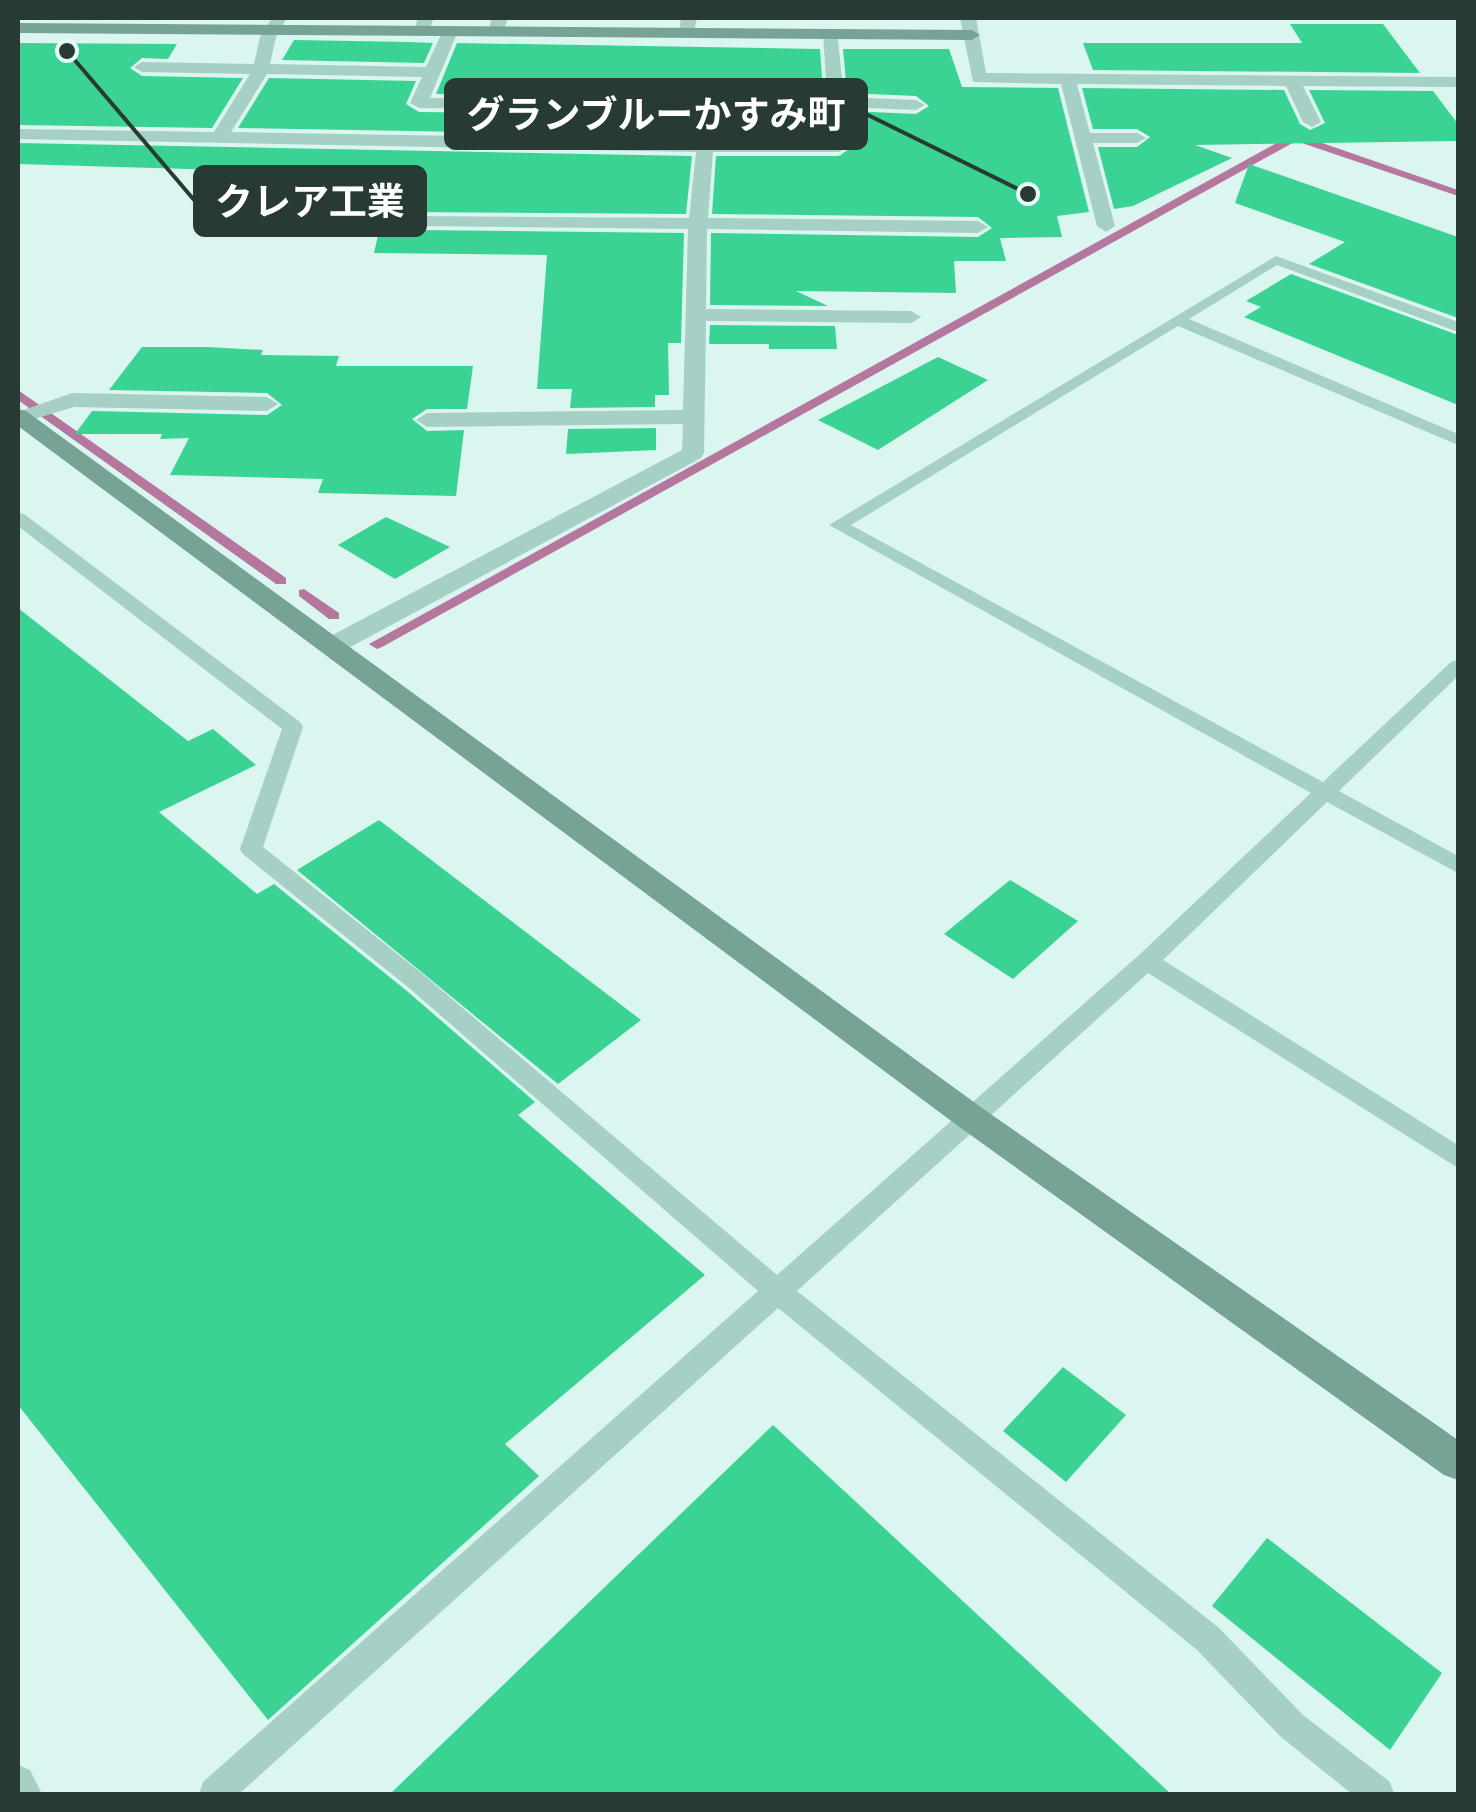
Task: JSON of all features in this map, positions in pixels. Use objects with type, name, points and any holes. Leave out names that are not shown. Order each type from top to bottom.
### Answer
[{"type":"street","points":[[220,136],[261,70],[276,24]]},
{"type":"street","points":[[18,28],[424,24],[450,30],[498,24],[688,25],[831,34],[970,26],[979,78],[1458,82]]},
{"type":"street","points":[[450,30],[418,103],[755,106]]},
{"type":"street","points":[[18,134],[705,148],[839,147],[831,34]]},
{"type":"street","points":[[142,68],[434,72]]},
{"type":"street","points":[[1068,80],[1106,226]]},
{"type":"street","points":[[1292,80],[1312,122]]},
{"type":"street","points":[[836,102],[916,104]]},
{"type":"street","points":[[1083,138],[1137,138]]},
{"type":"street","points":[[334,645],[693,453],[698,224],[705,148]]},
{"type":"street","points":[[415,220],[978,227]]},
{"type":"street","points":[[698,316],[911,317]]},
{"type":"street","points":[[26,416],[72,400],[266,404]]},
{"type":"street","points":[[26,416],[970,1117],[1458,1462]]},
{"type":"street","points":[[427,420],[694,417]]},
{"type":"lane","points":[[1458,327],[1276,260],[838,525],[1458,865]]},
{"type":"lane","points":[[1177,320],[1458,440]]},
{"type":"lane","points":[[18,518],[293,727],[252,849],[417,982],[776,1290],[1208,1638],[1292,1726],[1378,1794]]},
{"type":"lane","points":[[215,1794],[1147,960],[1326,795],[1458,666]]},
{"type":"lane","points":[[1147,960],[1458,1158]]},
{"type":"lane","points":[[18,1782],[26,1794]]},
{"type":"building","points":[[1290,24],[1383,24],[1420,73],[1093,70],[1083,43],[1302,43]]},
{"type":"building","points":[[294,40],[433,43],[424,63],[282,60]]},
{"type":"building","points":[[18,43],[177,44],[168,59],[142,58],[130,68],[142,76],[243,78],[212,128],[18,125]]},
{"type":"building","points":[[457,43],[820,49],[826,138],[238,128],[269,78],[416,81],[406,104],[419,112],[755,116],[768,108],[755,98],[436,94]]},
{"type":"building","points":[[843,49],[949,49],[962,87],[1058,88],[1089,212],[1057,216],[1062,237],[1000,238],[1006,261],[954,261],[956,293],[796,291],[828,306],[710,305],[711,233],[978,237],[992,228],[978,217],[712,214],[716,156],[839,156],[852,147],[849,111],[916,114],[929,106],[916,96],[847,93]]},
{"type":"building","points":[[1082,88],[1284,90],[1300,124],[1310,130],[1325,123],[1309,90],[1433,91],[1458,124],[1458,141],[1195,145],[1232,158],[1133,206],[1114,209],[1098,147],[1137,147],[1150,137],[1137,129],[1093,129]]},
{"type":"building","points":[[18,143],[692,156],[686,214],[408,212],[404,216],[405,226],[415,230],[684,233],[681,343],[668,343],[669,395],[655,395],[655,407],[570,408],[572,389],[537,389],[547,255],[374,253],[381,222],[311,222],[320,173],[18,164]]},
{"type":"building","points":[[1249,164],[1458,237],[1458,318],[1309,264],[1345,242],[1235,203]]},
{"type":"building","points":[[1291,274],[1458,335],[1458,405],[1244,317],[1261,307],[1246,301]]},
{"type":"building","points":[[710,325],[835,326],[837,349],[709,344]]},
{"type":"building","points":[[142,347],[339,356],[336,366],[473,366],[467,409],[427,409],[412,419],[427,431],[464,430],[456,496],[318,493],[323,479],[170,475],[189,438],[160,439],[162,434],[75,434],[92,411],[267,415],[282,405],[267,393],[109,390]]},
{"type":"building","points":[[938,357],[988,380],[878,450],[818,420]]},
{"type":"building","points":[[656,428],[656,450],[566,454],[568,429]]},
{"type":"building","points":[[386,517],[450,547],[395,579],[338,545]]},
{"type":"building","points":[[18,608],[188,741],[213,729],[256,765],[159,812],[257,894],[274,884],[407,991],[535,1102],[518,1115],[705,1275],[505,1444],[539,1476],[268,1720],[18,1405]]},
{"type":"building","points":[[379,820],[641,1020],[558,1084],[297,870]]},
{"type":"building","points":[[1010,880],[1078,921],[1013,979],[944,934]]},
{"type":"building","points":[[1063,1367],[1126,1415],[1066,1482],[1003,1431]]},
{"type":"building","points":[[773,1425],[1171,1794],[390,1794]]},
{"type":"building","points":[[1267,1538],[1442,1673],[1390,1750],[1212,1606]]},
{"type":"waterway","points":[[377,644],[1295,137],[1458,193]]},
{"type":"waterway","points":[[18,394],[281,581]]},
{"type":"waterway","points":[[304,593],[334,616]]},
{"type":"place","name":"クレア工業","points":[[67,51]]},
{"type":"place","name":"グランブルーかすみ町","points":[[1028,194]]}]
